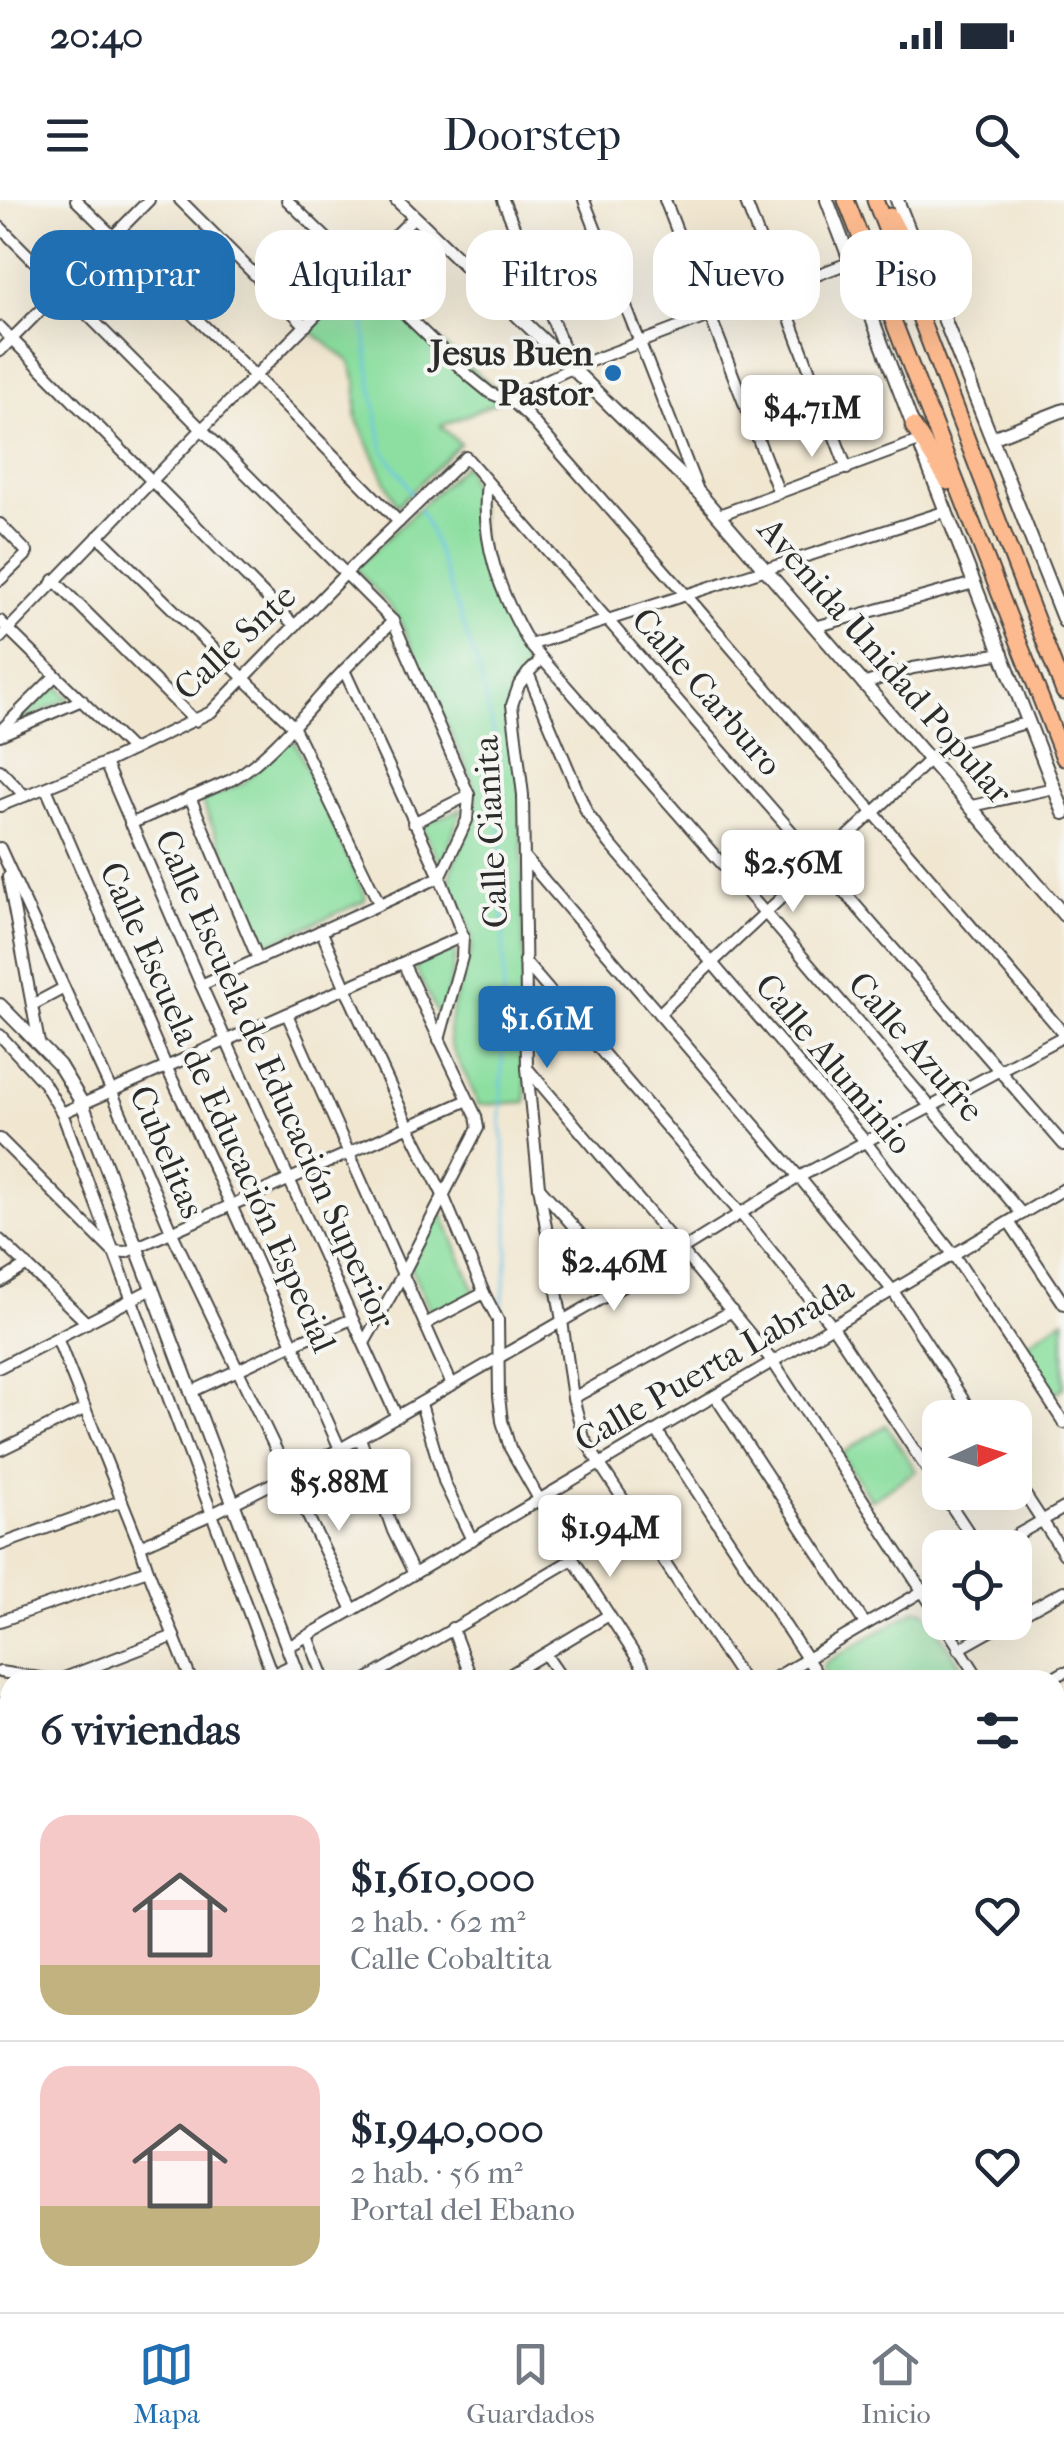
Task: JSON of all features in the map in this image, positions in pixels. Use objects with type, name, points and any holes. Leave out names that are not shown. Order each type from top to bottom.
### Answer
[{"type":"main road","points":[[846,200],[1064,758]]},
{"type":"main road","points":[[875,200],[1064,692]]},
{"type":"main road","points":[[883,200],[897,230]]},
{"type":"main road","points":[[916,434],[974,526]]},
{"type":"street","points":[[76,200],[106,230]]},
{"type":"street","points":[[120,230],[149,200]]},
{"type":"street","points":[[180,200],[306,326]]},
{"type":"street","points":[[287,200],[317,230]]},
{"type":"street","name":"Avenida Unidad Popular","points":[[397,200],[700,494],[1064,915]]},
{"type":"street","points":[[502,200],[572,368]]},
{"type":"street","points":[[584,200],[700,494]]},
{"type":"street","points":[[665,200],[677,230]]},
{"type":"street","points":[[744,200],[756,230]]},
{"type":"street","points":[[828,200],[840,232]]},
{"type":"street","points":[[897,200],[909,230]]},
{"type":"street","points":[[401,230],[414,217]]},
{"type":"street","points":[[0,226],[30,256]]},
{"type":"street","points":[[0,351],[31,320]]},
{"type":"street","points":[[93,320],[394,621],[469,795],[467,820],[440,877],[202,984]]},
{"type":"street","points":[[198,320],[399,522]]},
{"type":"street","points":[[132,750],[3,629],[312,320]]},
{"type":"street","points":[[140,1546],[233,1504],[360,1438],[625,1284],[798,1177],[1064,1035],[528,416],[506,399],[490,393],[410,320]]},
{"type":"street","points":[[506,399],[572,368],[701,320]]},
{"type":"street","points":[[713,320],[778,493]]},
{"type":"street","points":[[790,320],[847,468]]},
{"type":"street","points":[[873,320],[1064,813]]},
{"type":"street","points":[[945,320],[1064,621]]},
{"type":"street","points":[[0,328],[295,626]]},
{"type":"street","points":[[992,438],[1064,410]]},
{"type":"street","points":[[719,516],[847,468],[916,434]]},
{"type":"street","name":"Calle Snte","points":[[0,806],[105,763],[216,708],[347,572],[466,457]]},
{"type":"street","name":"Calle Carburo","points":[[466,457],[1064,1145]]},
{"type":"street","name":"Calle Azufre","points":[[487,483],[484,520],[488,549],[508,606],[530,645],[1022,1214]]},
{"type":"street","points":[[530,645],[947,511]]},
{"type":"street","points":[[0,524],[27,552],[0,580]]},
{"type":"street","points":[[98,536],[293,726],[379,904]]},
{"type":"street","points":[[54,580],[195,721]]},
{"type":"street","points":[[814,627],[974,583]]},
{"type":"street","points":[[130,824],[239,776],[394,621]]},
{"type":"street","points":[[863,684],[913,668],[1003,652]]},
{"type":"street","points":[[528,673],[542,660]]},
{"type":"street","points":[[344,670],[464,936],[439,1041]]},
{"type":"street","name":"Calle Cianita","points":[[528,673],[512,705],[522,778],[527,1068],[539,1186],[573,1398],[584,1438],[736,1670]]},
{"type":"street","name":"Calle Aluminio","points":[[528,673],[587,814],[865,1141],[953,1254],[1064,1423]]},
{"type":"street","points":[[0,733],[55,676]]},
{"type":"street","points":[[0,733],[82,700]]},
{"type":"street","points":[[660,1014],[930,759],[963,741],[1029,722]]},
{"type":"street","name":"Calle Escuela de Educación Superior","points":[[105,763],[397,1417]]},
{"type":"street","points":[[0,770],[26,796]]},
{"type":"street","name":"Calle Escuela de Educación Especial","points":[[46,788],[166,1066],[340,1449]]},
{"type":"street","points":[[972,806],[1054,788]]},
{"type":"street","points":[[413,823],[469,795]]},
{"type":"street","points":[[190,798],[258,958]]},
{"type":"street","points":[[2,853],[39,1043]]},
{"type":"street","name":"Cubelitas","points":[[2,853],[172,1232],[353,1610]]},
{"type":"street","points":[[525,858],[893,1291],[963,1400]]},
{"type":"street","points":[[321,930],[498,1320],[502,1421],[510,1448],[572,1560],[645,1670]]},
{"type":"street","points":[[62,1112],[464,936]]},
{"type":"street","points":[[27,970],[50,958]]},
{"type":"street","points":[[524,961],[741,1214],[832,1327],[922,1462]]},
{"type":"street","points":[[364,1343],[478,1128],[476,1116],[403,963]]},
{"type":"street","points":[[34,1004],[64,988]]},
{"type":"street","points":[[0,1005],[59,1066],[82,1103],[296,1670]]},
{"type":"street","points":[[286,1014],[452,1385]]},
{"type":"street","points":[[0,1035],[44,1083],[62,1112],[266,1670]]},
{"type":"street","points":[[527,1068],[773,1362],[922,1590]]},
{"type":"street","points":[[0,1139],[112,1251],[126,1252],[468,1100]]},
{"type":"street","points":[[539,1186],[625,1284]]},
{"type":"street","name":"Calle Puerta Labrada","points":[[288,1647],[1064,1189]]},
{"type":"street","points":[[1009,1222],[1064,1304]]},
{"type":"street","points":[[0,1240],[88,1323]]},
{"type":"street","points":[[0,1282],[26,1265]]},
{"type":"street","points":[[0,1367],[152,1289]]},
{"type":"street","points":[[427,1323],[484,1293]]},
{"type":"street","points":[[573,1398],[732,1311]]},
{"type":"street","points":[[191,1392],[352,1319]]},
{"type":"street","points":[[57,1338],[187,1670]]},
{"type":"street","points":[[715,1396],[865,1624]]},
{"type":"street","points":[[421,1404],[445,1484],[472,1540]]},
{"type":"street","points":[[0,1450],[84,1409]]},
{"type":"street","points":[[657,1430],[815,1670]]},
{"type":"street","points":[[360,1438],[393,1531],[414,1574]]},
{"type":"street","points":[[0,1545],[121,1501]]},
{"type":"street","points":[[1032,1505],[1064,1554]]},
{"type":"street","points":[[1026,1530],[1064,1508]]},
{"type":"street","points":[[382,1670],[572,1560]]},
{"type":"street","points":[[0,1621],[148,1570]]},
{"type":"street","points":[[1032,1609],[1064,1591]]},
{"type":"street","points":[[789,1670],[922,1593]]},
{"type":"street","points":[[518,1670],[610,1616]]},
{"type":"street","points":[[452,1628],[468,1670]]},
{"type":"street","points":[[83,1670],[174,1636]]},
{"type":"street","points":[[308,1636],[321,1670]]},
{"type":"street","points":[[953,1640],[973,1670]]},
{"type":"street","points":[[959,1649],[975,1640]]},
{"type":"street","points":[[545,1654],[556,1670]]},
{"type":"street","points":[[283,1670],[294,1664]]},
{"type":"street","points":[[392,1664],[394,1670]]},
{"type":"green space","points":[[319,320],[413,320],[507,398],[441,426],[460,444],[397,506],[356,418],[357,385],[350,362],[309,330]]},
{"type":"green space","points":[[465,464],[478,508],[481,550],[504,614],[522,647],[526,667],[510,692],[508,715],[521,780],[526,1102],[478,1105],[449,1035],[452,1010],[472,946],[467,921],[450,882],[473,818],[471,778],[397,615],[356,568]]},
{"type":"green space","points":[[56,685],[70,698],[13,726]]},
{"type":"green space","points":[[288,738],[294,740],[366,897],[266,944],[201,801],[245,782]]},
{"type":"green space","points":[[462,809],[441,866],[422,827]]},
{"type":"green space","points":[[451,950],[456,954],[441,1022],[414,966]]},
{"type":"green space","points":[[442,1212],[476,1294],[432,1315],[410,1267]]},
{"type":"green space","points":[[1064,1319],[1064,1387],[1054,1394],[1020,1347]]},
{"type":"green space","points":[[886,1425],[916,1471],[871,1500],[841,1454]]},
{"type":"green space","points":[[917,1609],[922,1610],[922,1640],[944,1640],[964,1670],[824,1670],[825,1663]]},
{"type":"waterway","points":[[364,320],[383,450],[416,503]]},
{"type":"waterway","points":[[420,510],[478,667],[499,755],[504,966],[501,1121],[508,1188],[508,1252],[501,1314]]},
{"type":"place","name":"Jesus Buen Pastor","points":[[613,373]]}]
